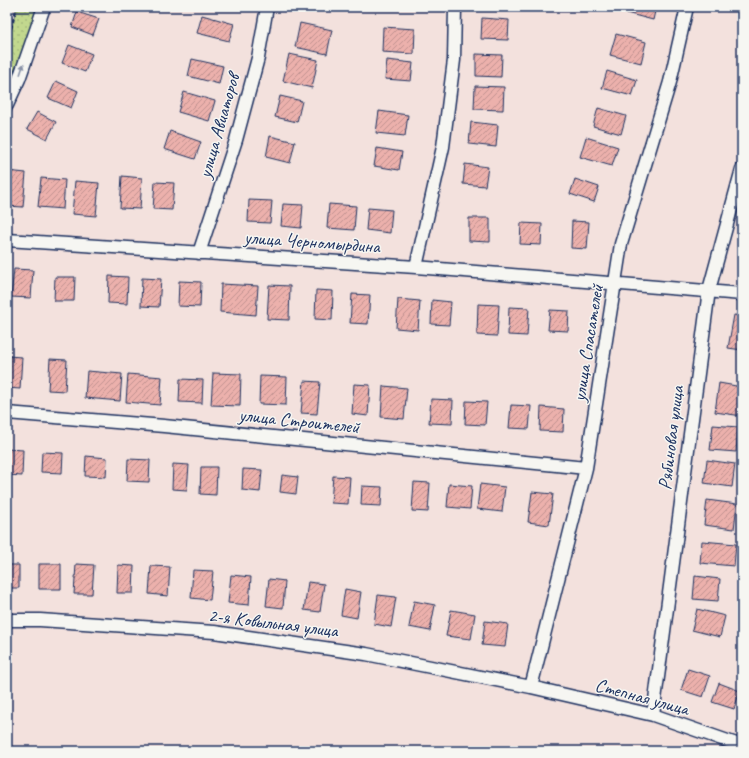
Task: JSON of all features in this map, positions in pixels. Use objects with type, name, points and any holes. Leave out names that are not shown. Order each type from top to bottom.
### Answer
[{"type":"street","points":[[7,105],[19,79],[44,7]]},
{"type":"street","name":"улица Авиаторов","points":[[199,253],[236,140],[258,58],[267,7]]},
{"type":"street","points":[[416,267],[444,147],[454,60],[455,7]]},
{"type":"street","name":"улица Спасателей","points":[[531,687],[586,468],[621,244],[670,82],[687,7]]},
{"type":"street","name":"Рябиновая улица","points":[[653,715],[709,290],[742,169]]},
{"type":"street","name":"улица Черномырдина","points":[[7,240],[416,267],[709,290],[742,294]]},
{"type":"street","name":"улица Строителей","points":[[7,413],[164,426],[586,468]]},
{"type":"street","name":"2-я Ковыльная улица","points":[[7,620],[40,620],[214,632],[366,654],[531,687]]},
{"type":"street","name":"Степная улица","points":[[531,687],[653,715],[742,746]]},
{"type":"path","points":[[7,42],[17,7]]},
{"type":"green space","points":[[17,7],[38,7],[7,93],[7,42]]},
{"type":"building","points":[[627,7],[656,7],[653,20],[626,13]]},
{"type":"building","points":[[77,12],[99,19],[93,35],[72,27]]},
{"type":"building","points":[[202,15],[234,24],[229,41],[197,33]]},
{"type":"building","points":[[482,18],[509,20],[508,40],[481,39]]},
{"type":"building","points":[[300,23],[332,30],[327,54],[295,47]]},
{"type":"building","points":[[383,27],[415,29],[414,54],[382,52]]},
{"type":"building","points":[[616,34],[646,42],[641,63],[610,55]]},
{"type":"building","points":[[69,45],[92,54],[85,72],[62,63]]},
{"type":"building","points":[[289,54],[318,60],[312,88],[283,81]]},
{"type":"building","points":[[476,54],[502,55],[501,77],[476,76]]},
{"type":"building","points":[[192,59],[223,66],[219,84],[188,76]]},
{"type":"building","points":[[387,60],[413,63],[411,81],[385,79]]},
{"type":"building","points":[[607,71],[637,80],[632,96],[602,88]]},
{"type":"building","points":[[56,81],[78,91],[71,108],[48,98]]},
{"type":"building","points":[[475,86],[504,87],[503,110],[474,109]]},
{"type":"building","points":[[184,92],[215,101],[209,121],[178,112]]},
{"type":"building","points":[[280,96],[302,101],[297,122],[275,117]]},
{"type":"building","points":[[598,108],[626,116],[621,134],[593,126]]},
{"type":"building","points":[[379,111],[408,115],[405,136],[376,133]]},
{"type":"building","points":[[37,112],[56,122],[47,139],[27,129]]},
{"type":"building","points":[[471,122],[498,125],[496,147],[469,144]]},
{"type":"building","points":[[170,131],[201,142],[195,159],[164,149]]},
{"type":"building","points":[[270,136],[295,142],[290,163],[266,157]]},
{"type":"building","points":[[586,137],[618,147],[612,166],[580,157]]},
{"type":"building","points":[[377,148],[402,152],[399,170],[374,166]]},
{"type":"building","points":[[465,164],[488,167],[485,186],[463,184]]},
{"type":"building","points":[[7,171],[26,173],[23,207],[7,206]]},
{"type":"building","points":[[122,176],[142,178],[140,209],[120,208]]},
{"type":"building","points":[[41,178],[65,180],[63,209],[38,207]]},
{"type":"building","points":[[575,179],[599,187],[594,202],[570,194]]},
{"type":"building","points":[[75,181],[99,183],[96,216],[72,214]]},
{"type":"building","points":[[155,182],[174,183],[172,210],[153,209]]},
{"type":"building","points":[[249,200],[272,201],[270,223],[248,222]]},
{"type":"building","points":[[283,204],[303,205],[301,228],[281,226]]},
{"type":"building","points":[[329,204],[356,206],[354,230],[327,228]]},
{"type":"building","points":[[368,208],[392,210],[390,233],[366,230]]},
{"type":"building","points":[[469,218],[490,218],[490,242],[469,241]]},
{"type":"building","points":[[572,221],[589,222],[587,249],[571,248]]},
{"type":"building","points":[[521,223],[542,224],[541,245],[520,244]]},
{"type":"building","points":[[14,269],[33,270],[31,298],[11,297]]},
{"type":"building","points":[[109,276],[128,277],[127,304],[108,303]]},
{"type":"building","points":[[55,277],[75,277],[74,301],[54,301]]},
{"type":"building","points":[[142,278],[161,279],[159,307],[141,306]]},
{"type":"building","points":[[179,281],[201,282],[200,307],[178,306]]},
{"type":"building","points":[[221,284],[258,286],[256,315],[220,312]]},
{"type":"building","points":[[269,285],[290,286],[289,320],[267,319]]},
{"type":"building","points":[[316,290],[333,291],[332,320],[315,319]]},
{"type":"building","points":[[352,294],[370,295],[368,324],[350,323]]},
{"type":"building","points":[[398,299],[420,301],[418,330],[396,328]]},
{"type":"building","points":[[432,300],[451,302],[449,325],[431,324]]},
{"type":"building","points":[[478,304],[499,305],[497,336],[477,335]]},
{"type":"building","points":[[509,307],[529,308],[527,336],[508,335]]},
{"type":"building","points":[[550,310],[569,311],[568,331],[548,330]]},
{"type":"building","points":[[734,315],[742,316],[742,350],[728,348]]},
{"type":"building","points":[[7,356],[22,357],[20,389],[7,388]]},
{"type":"building","points":[[50,359],[67,360],[65,391],[48,390]]},
{"type":"building","points":[[87,371],[122,374],[120,401],[85,398]]},
{"type":"building","points":[[213,373],[241,374],[240,406],[211,405]]},
{"type":"building","points":[[128,374],[162,377],[160,405],[126,402]]},
{"type":"building","points":[[260,376],[287,377],[286,405],[259,404]]},
{"type":"building","points":[[180,379],[203,380],[202,403],[179,402]]},
{"type":"building","points":[[304,381],[320,382],[317,414],[301,413]]},
{"type":"building","points":[[719,383],[742,387],[742,416],[715,412]]},
{"type":"building","points":[[354,384],[370,385],[368,416],[352,414]]},
{"type":"building","points":[[383,386],[407,388],[404,419],[381,417]]},
{"type":"building","points":[[431,399],[453,400],[452,424],[429,423]]},
{"type":"building","points":[[466,401],[487,402],[485,425],[465,424]]},
{"type":"building","points":[[511,405],[531,406],[529,429],[509,428]]},
{"type":"building","points":[[541,407],[564,409],[563,432],[540,431]]},
{"type":"building","points":[[713,425],[738,427],[736,452],[710,450]]},
{"type":"building","points":[[7,449],[23,450],[22,476],[7,475]]},
{"type":"building","points":[[42,452],[63,453],[62,473],[41,472]]},
{"type":"building","points":[[86,456],[107,458],[106,477],[85,476]]},
{"type":"building","points":[[128,459],[150,460],[149,482],[127,481]]},
{"type":"building","points":[[707,460],[735,464],[732,487],[704,483]]},
{"type":"building","points":[[173,464],[189,465],[187,490],[172,489]]},
{"type":"building","points":[[201,467],[217,467],[216,495],[200,494]]},
{"type":"building","points":[[243,469],[262,470],[260,492],[242,490]]},
{"type":"building","points":[[282,475],[298,477],[296,494],[280,492]]},
{"type":"building","points":[[333,476],[350,477],[348,504],[331,503]]},
{"type":"building","points":[[414,482],[430,483],[428,512],[412,511]]},
{"type":"building","points":[[449,484],[472,486],[470,509],[447,507]]},
{"type":"building","points":[[480,484],[505,487],[502,512],[477,509]]},
{"type":"building","points":[[362,486],[382,487],[381,506],[361,505]]},
{"type":"building","points":[[532,492],[553,494],[549,525],[528,522]]},
{"type":"building","points":[[707,500],[737,504],[734,529],[704,525]]},
{"type":"building","points":[[702,541],[736,544],[734,566],[700,563]]},
{"type":"building","points":[[39,564],[61,564],[61,589],[39,589]]},
{"type":"building","points":[[76,564],[94,565],[92,594],[74,594]]},
{"type":"building","points":[[7,565],[19,565],[19,588],[7,588]]},
{"type":"building","points":[[118,565],[134,566],[133,593],[117,593]]},
{"type":"building","points":[[151,566],[170,567],[168,596],[149,594]]},
{"type":"building","points":[[193,570],[213,571],[210,600],[191,598]]},
{"type":"building","points":[[231,575],[251,577],[249,605],[228,603]]},
{"type":"building","points":[[695,576],[720,579],[718,601],[693,599]]},
{"type":"building","points":[[269,579],[285,581],[283,608],[266,606]]},
{"type":"building","points":[[308,582],[324,584],[320,612],[304,610]]},
{"type":"building","points":[[345,589],[361,592],[357,618],[341,615]]},
{"type":"building","points":[[378,595],[396,597],[391,627],[374,624]]},
{"type":"building","points":[[414,601],[435,605],[430,631],[409,627]]},
{"type":"building","points":[[697,609],[725,616],[720,637],[692,630]]},
{"type":"building","points":[[451,610],[475,614],[471,639],[446,636]]},
{"type":"building","points":[[485,621],[508,624],[505,647],[482,645]]},
{"type":"building","points":[[688,669],[710,676],[703,697],[681,690]]},
{"type":"building","points":[[719,683],[740,691],[734,709],[712,702]]}]
